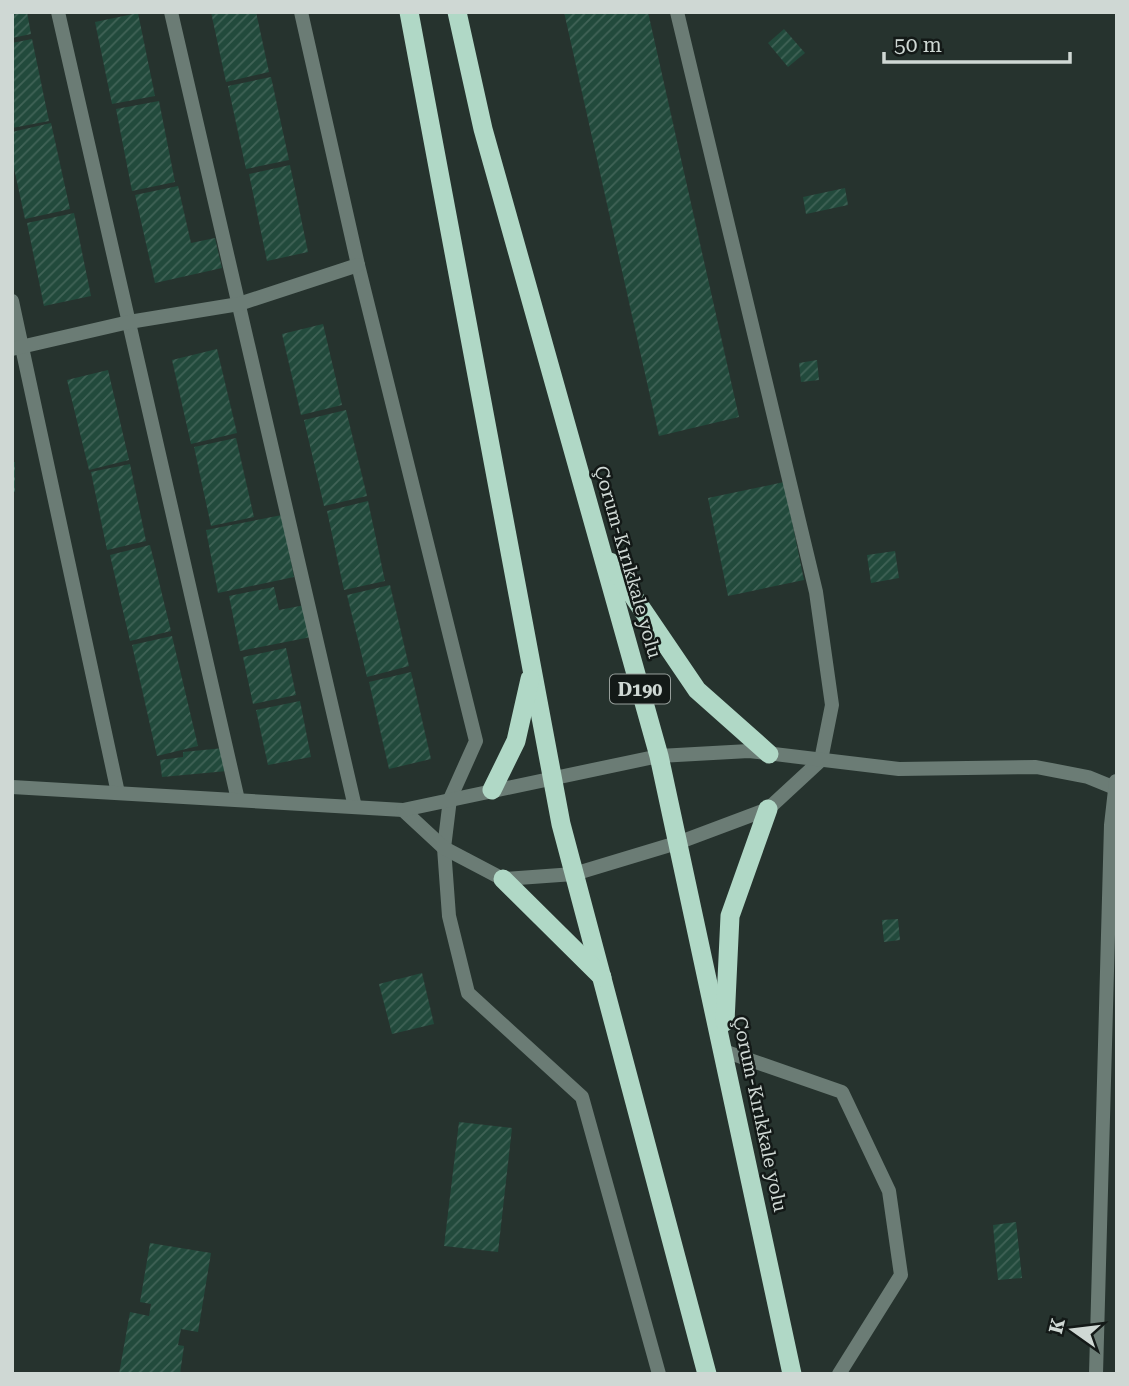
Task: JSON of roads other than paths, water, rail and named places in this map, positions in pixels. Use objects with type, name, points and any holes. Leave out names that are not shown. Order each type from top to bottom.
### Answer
[{"type":"highway","points":[[409,12],[552,777],[574,874],[707,1374]]},
{"type":"highway","name":"Çorum-Kırıkkale yolu","points":[[457,12],[483,129],[659,756],[680,842],[792,1374]]},
{"type":"highway","points":[[601,548],[697,691],[769,754]]},
{"type":"highway","points":[[492,790],[516,741],[532,671]]},
{"type":"highway","points":[[724,1051],[730,916],[768,809]]},
{"type":"highway","points":[[503,879],[601,977]]},
{"type":"street","points":[[58,12],[238,800]]},
{"type":"street","points":[[171,12],[355,807]]},
{"type":"street","points":[[300,12],[358,265],[476,741],[450,799],[444,848],[449,916],[468,993],[582,1097],[659,1374]]},
{"type":"street","points":[[403,810],[444,848],[503,879],[574,874],[680,842],[768,809],[821,760],[832,705],[816,592],[677,12]]},
{"type":"street","points":[[17,348],[129,322],[239,303],[358,265]]},
{"type":"street","points":[[12,301],[17,348],[118,793]]},
{"type":"street","points":[[12,787],[403,810],[659,756],[748,751],[899,769],[1036,767],[1116,783],[1111,825],[1111,1013],[1096,1374]]},
{"type":"street","points":[[724,1051],[842,1092],[889,1191],[901,1275],[839,1374]]}]
